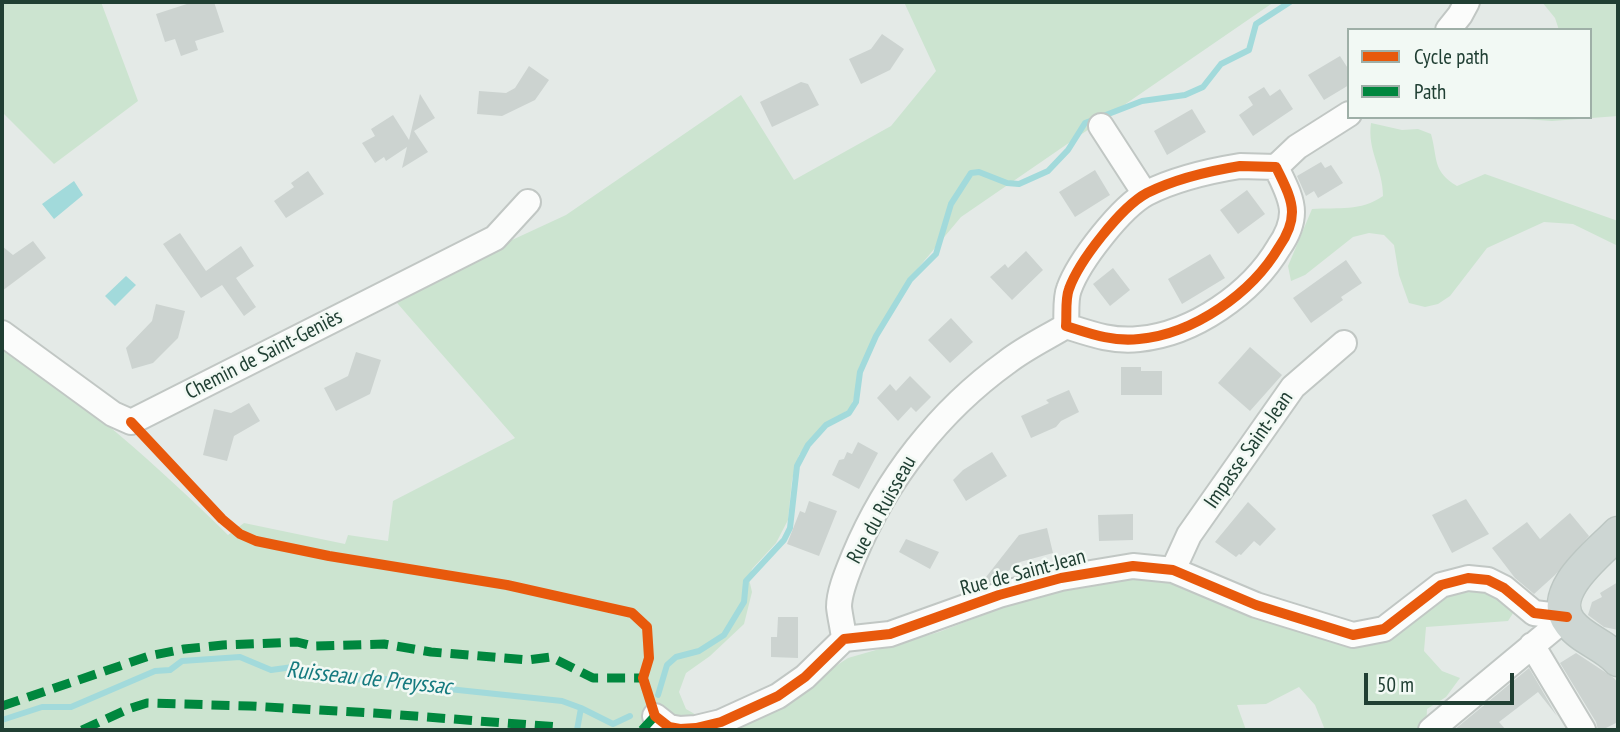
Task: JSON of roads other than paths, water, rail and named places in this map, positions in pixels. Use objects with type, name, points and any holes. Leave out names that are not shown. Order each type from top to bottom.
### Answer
[{"type":"main road","points":[[1618,533],[1572,580],[1564,606],[1567,617],[1577,630],[1618,660]]},
{"type":"street","points":[[1450,28],[1467,2]]},
{"type":"street","points":[[1276,167],[1292,211],[1287,234],[1267,267],[1238,296],[1202,319],[1141,339],[1110,340],[1066,326],[1068,291],[1085,258],[1117,219],[1145,194],[1210,171],[1240,166],[1276,167],[1297,147],[1347,115]]},
{"type":"street","points":[[1101,126],[1145,194]]},
{"type":"street","name":"Chemin de Saint-Geniès","points":[[2,333],[113,414],[131,422],[495,238],[528,202]]},
{"type":"street","name":"Rue du Ruisseau","points":[[844,639],[839,605],[848,571],[888,489],[920,443],[962,399],[1008,361],[1066,326]]},
{"type":"street","name":"Impasse Saint-Jean","points":[[1173,570],[1189,536],[1293,387],[1344,343]]},
{"type":"street","name":"Rue de Saint-Jean","points":[[844,639],[890,634],[999,595],[1061,578],[1132,566],[1173,570],[1256,605],[1353,635],[1384,629],[1441,585],[1468,578],[1488,580],[1504,588],[1534,613],[1567,617]]},
{"type":"street","points":[[1431,730],[1567,617]]},
{"type":"street","points":[[655,716],[669,727],[680,729],[696,729],[721,722],[778,696],[805,677],[844,639]]},
{"type":"street","points":[[1532,645],[1583,730]]},
{"type":"water","points":[[74,181],[83,195],[54,219],[42,204]]},
{"type":"water","points":[[126,276],[136,285],[115,306],[105,296]]},
{"type":"waterway","points":[[658,695],[667,665],[676,657],[699,651],[724,635],[744,602],[746,581],[784,540],[790,528],[797,466],[808,445],[826,425],[849,413],[856,402],[860,372],[876,336],[910,280],[936,254],[951,204],[971,173],[979,172],[1007,183],[1019,184],[1048,171],[1068,150],[1085,123],[1142,101],[1185,95],[1203,87],[1221,64],[1249,50],[1256,24],[1290,2]]},
{"type":"waterway","name":"Ruisseau de Preyssac","points":[[2,720],[42,707],[71,707],[155,671],[170,670],[182,661],[240,657],[271,670],[293,667],[334,680],[394,679],[411,685],[562,701],[581,708]]},
{"type":"waterway","points":[[577,730],[581,708],[613,724],[630,716]]}]
